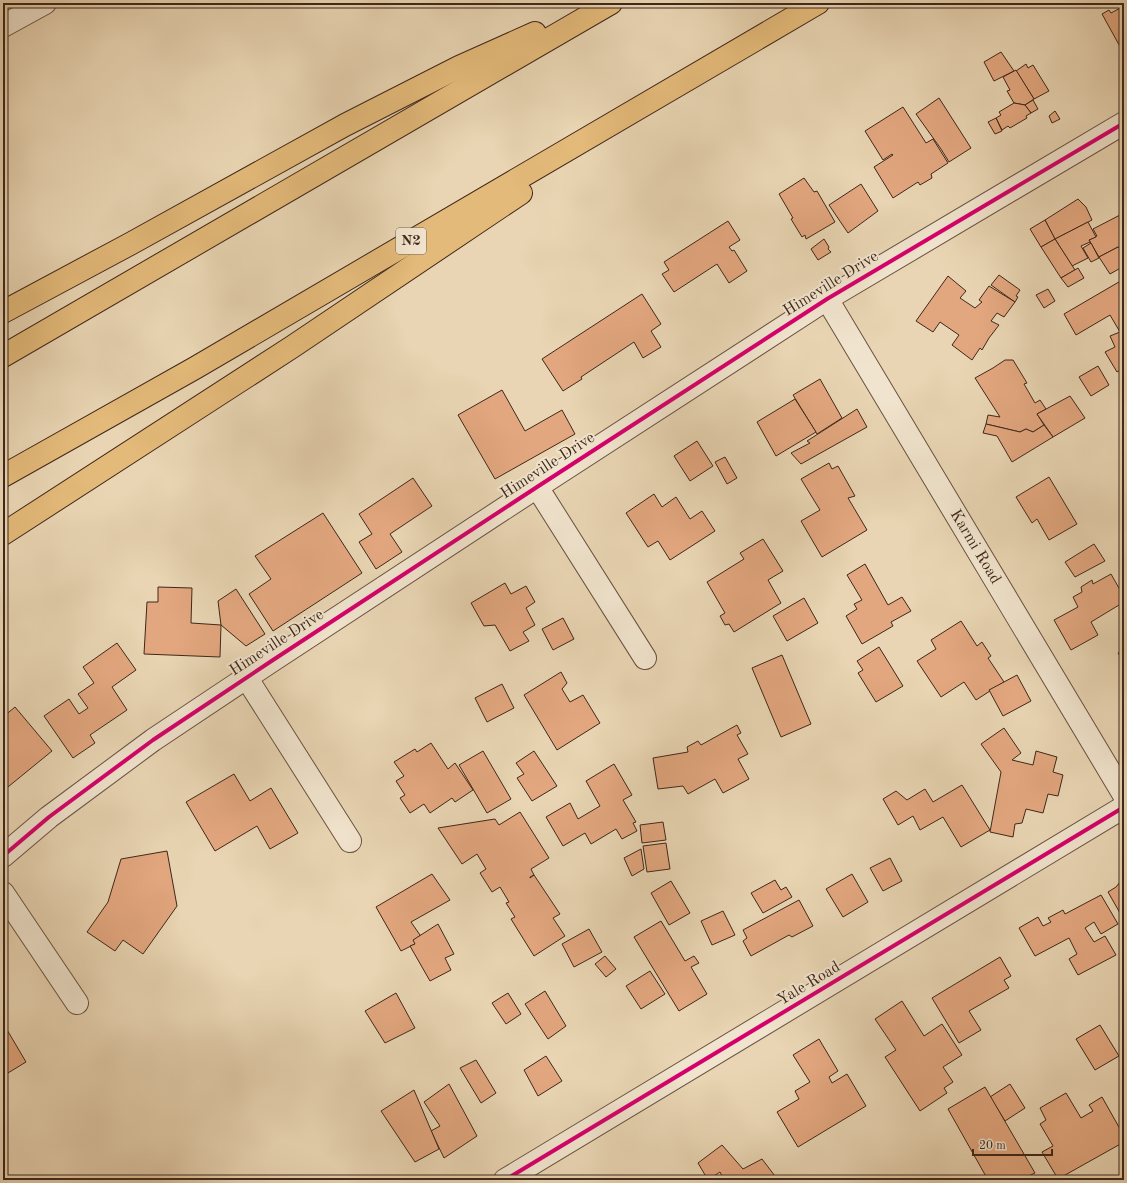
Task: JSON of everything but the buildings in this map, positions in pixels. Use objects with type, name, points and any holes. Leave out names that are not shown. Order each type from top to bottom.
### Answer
[{"type":"highway","points":[[3,312],[346,125],[459,67],[602,3]]},
{"type":"highway","points":[[3,356],[611,3]]},
{"type":"highway","name":"N2","points":[[3,476],[195,368],[818,3]]},
{"type":"highway","points":[[3,534],[292,347],[697,73]]},
{"type":"street","points":[[3,26],[45,3]]},
{"type":"street","name":"Himeville Drive","points":[[3,856],[49,817],[153,740],[246,677],[827,299],[1124,123]]},
{"type":"street","name":"Karmi Road","points":[[827,299],[1124,795]]},
{"type":"street","points":[[537,487],[645,658]]},
{"type":"street","points":[[246,677],[350,841]]},
{"type":"street","name":"Yale Road","points":[[505,1180],[1124,808]]},
{"type":"street","points":[[3,892],[77,1003]]},
{"type":"cycle path","points":[[3,856],[49,817],[153,740],[537,487],[827,299],[1124,123]]},
{"type":"cycle path","points":[[505,1180],[1124,807]]}]
